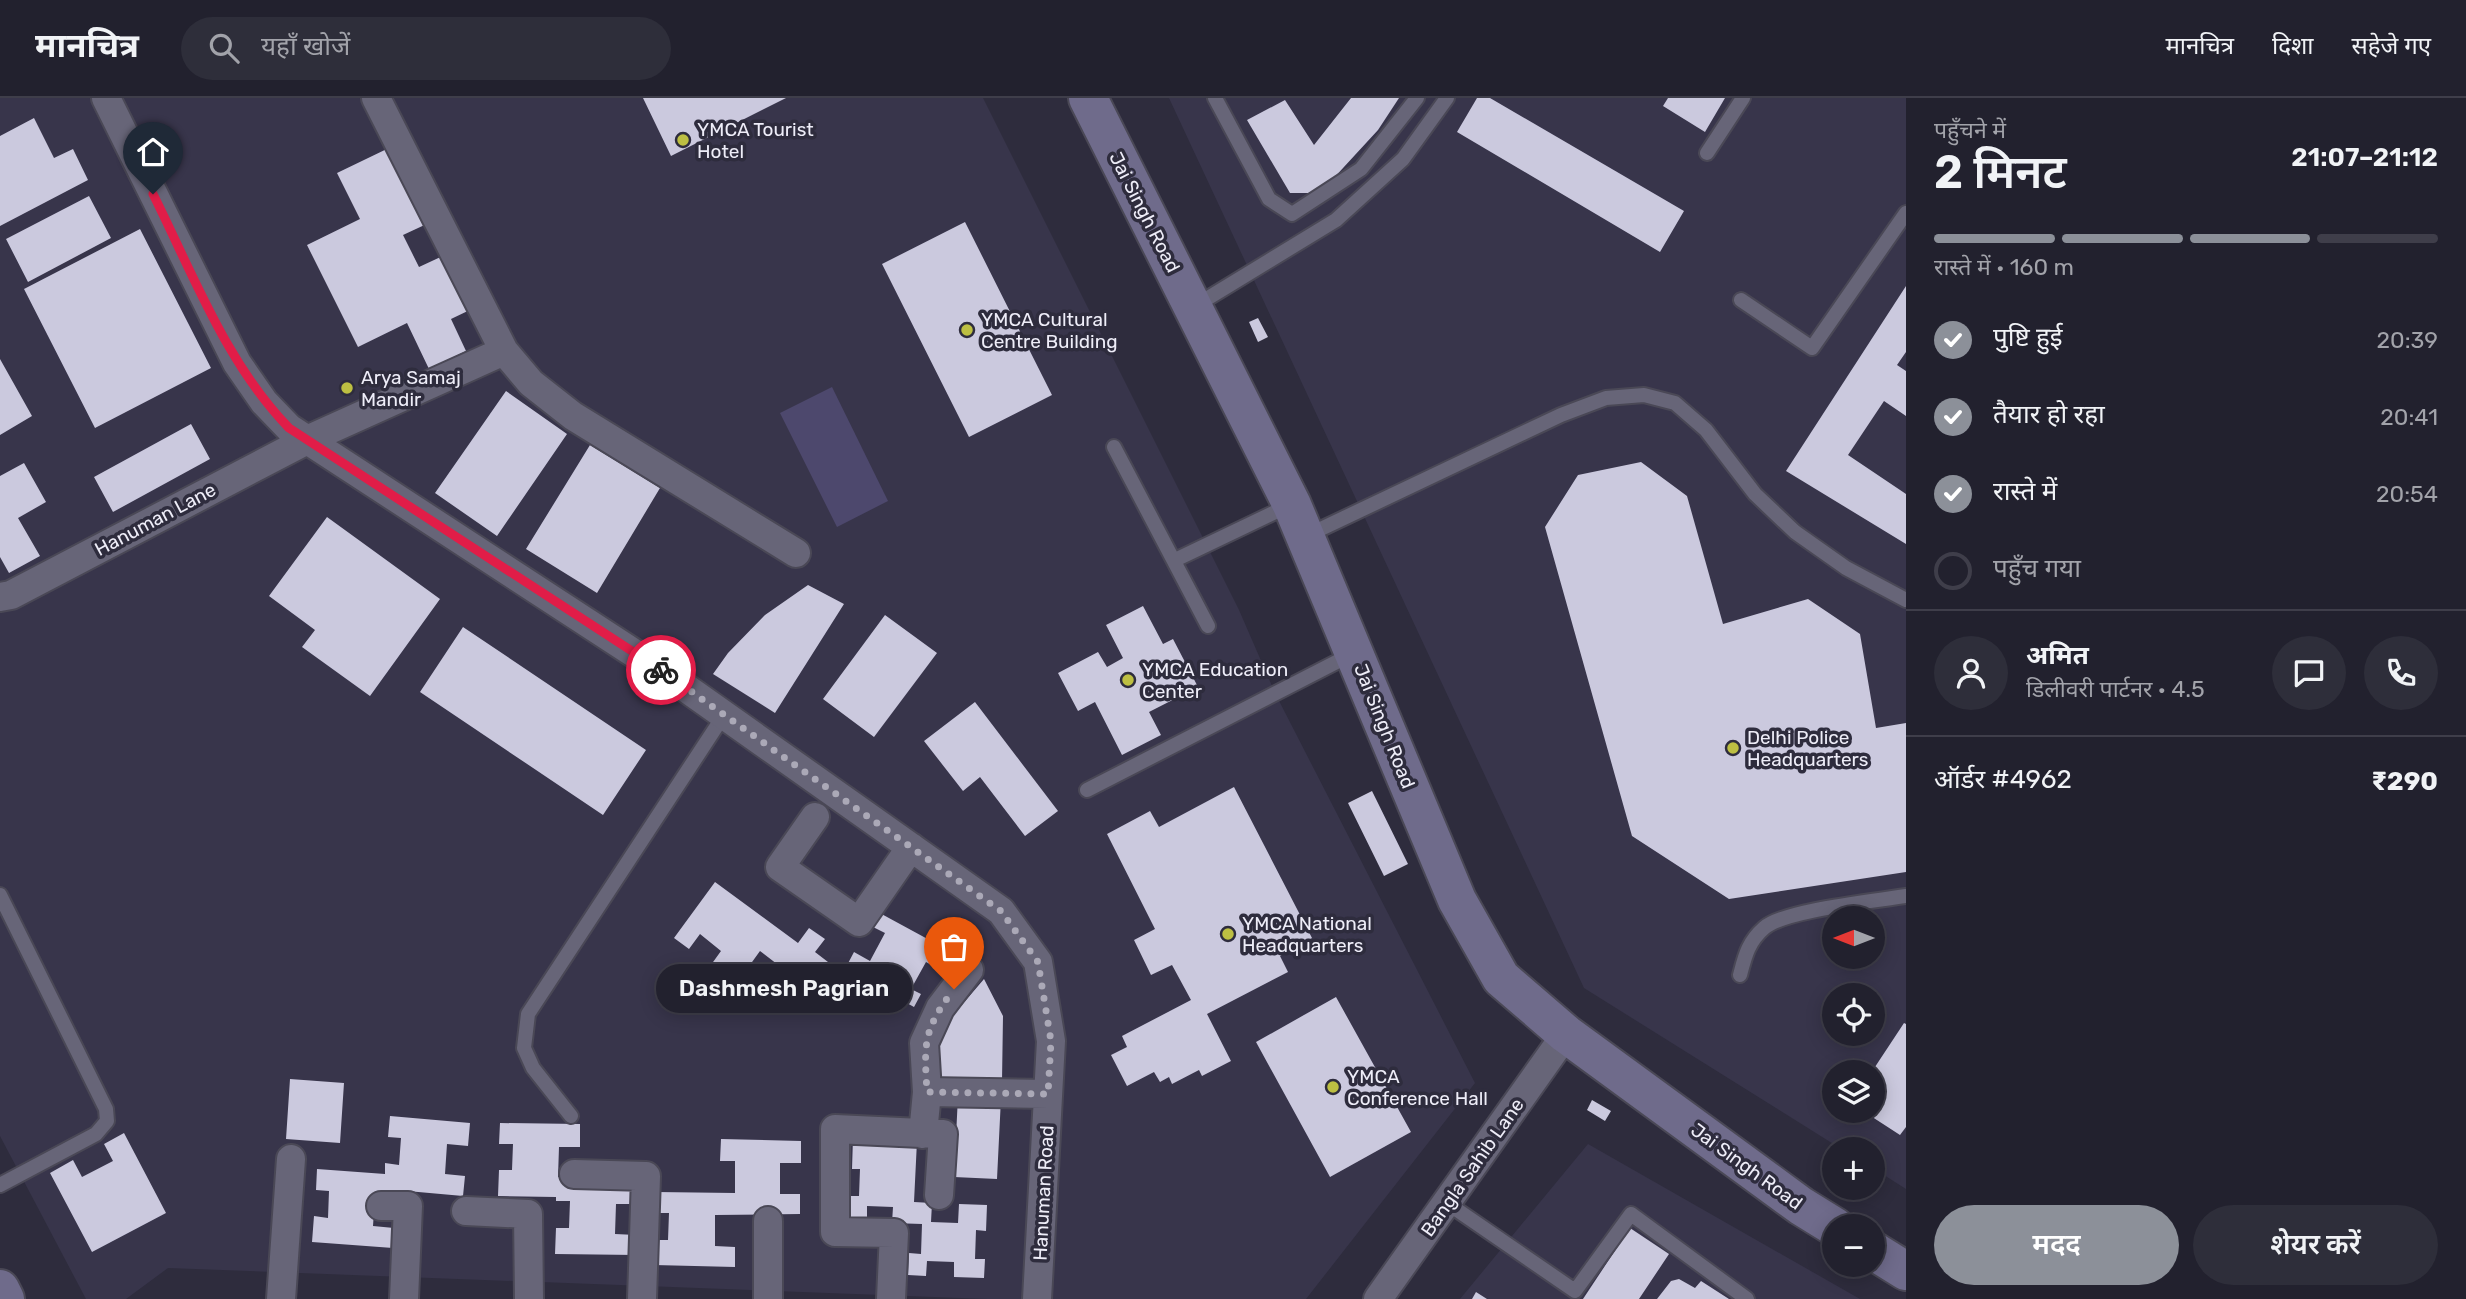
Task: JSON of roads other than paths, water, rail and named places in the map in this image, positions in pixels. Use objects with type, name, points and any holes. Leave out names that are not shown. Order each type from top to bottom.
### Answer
[{"type":"street","name":"Hanuman Road","points":[[106,98],[237,363],[264,402],[289,428],[724,715],[1001,911],[1038,962],[1051,1041],[1037,1299]]},
{"type":"street","points":[[376,98],[504,351],[531,383],[573,416],[796,553]]},
{"type":"street","name":"Jai Singh Road","points":[[1088,98],[1298,521],[1457,900],[1502,978],[1566,1034],[1822,1219]]},
{"type":"street","name":"Hanuman Lane","points":[[0,597],[11,594],[309,439],[504,351]]},
{"type":"street","points":[[815,817],[780,867],[859,922],[911,847]]},
{"type":"street","points":[[923,1134],[927,1092],[924,1043],[940,1008],[969,970]]},
{"type":"street","name":"Bangla Sahib Lane","points":[[1378,1299],[1566,1034]]},
{"type":"street","points":[[927,1092],[1048,1094]]},
{"type":"street","points":[[891,1299],[894,1233],[835,1232],[835,1129],[943,1135],[939,1195]]},
{"type":"street","points":[[281,1299],[291,1159]]},
{"type":"street","points":[[574,1174],[646,1176],[642,1299]]},
{"type":"street","points":[[382,1206],[408,1206],[404,1299]]},
{"type":"street","points":[[466,1211],[528,1214],[529,1299]]},
{"type":"street","points":[[768,1221],[768,1299]]},
{"type":"street","points":[[1885,1258],[1906,1271]]},
{"type":"street","points":[[0,1289],[5,1299]]},
{"type":"lane","points":[[1215,98],[1269,199],[1292,214],[1361,169],[1417,98]]},
{"type":"lane","points":[[1194,307],[1336,220],[1403,159],[1447,98]]},
{"type":"lane","points":[[1707,153],[1742,98]]},
{"type":"lane","points":[[1741,300],[1812,348],[1906,213]]},
{"type":"lane","points":[[1175,560],[1298,521],[1606,398],[1644,395],[1675,402],[1706,429],[1755,494],[1795,533],[1846,568],[1906,600]]},
{"type":"lane","points":[[1114,447],[1209,626]]},
{"type":"lane","points":[[1087,790],[1355,653]]},
{"type":"lane","points":[[571,1116],[533,1068],[524,1048],[528,1014],[724,715]]},
{"type":"lane","points":[[0,895],[106,1109],[107,1121],[96,1135],[0,1185]]},
{"type":"lane","points":[[1740,975],[1746,947],[1765,926],[1790,916],[1906,896]]},
{"type":"lane","points":[[1447,1203],[1575,1291],[1631,1214],[1747,1299]]},
{"type":"place","name":"YMCA Tourist Hotel","points":[[683,140]]},
{"type":"place","name":"YMCA Cultural Centre Building","points":[[967,330]]},
{"type":"place","name":"Arya Samaj Mandir","points":[[347,388]]},
{"type":"place","name":"YMCA Education Center","points":[[1128,680]]},
{"type":"place","name":"Delhi Police Headquarters","points":[[1733,748]]},
{"type":"place","name":"YMCA National Headquarters","points":[[1228,934]]},
{"type":"place","name":"Dashmesh Pagrian","points":[[954,989]]},
{"type":"place","name":"YMCA Conference Hall","points":[[1333,1087]]}]
